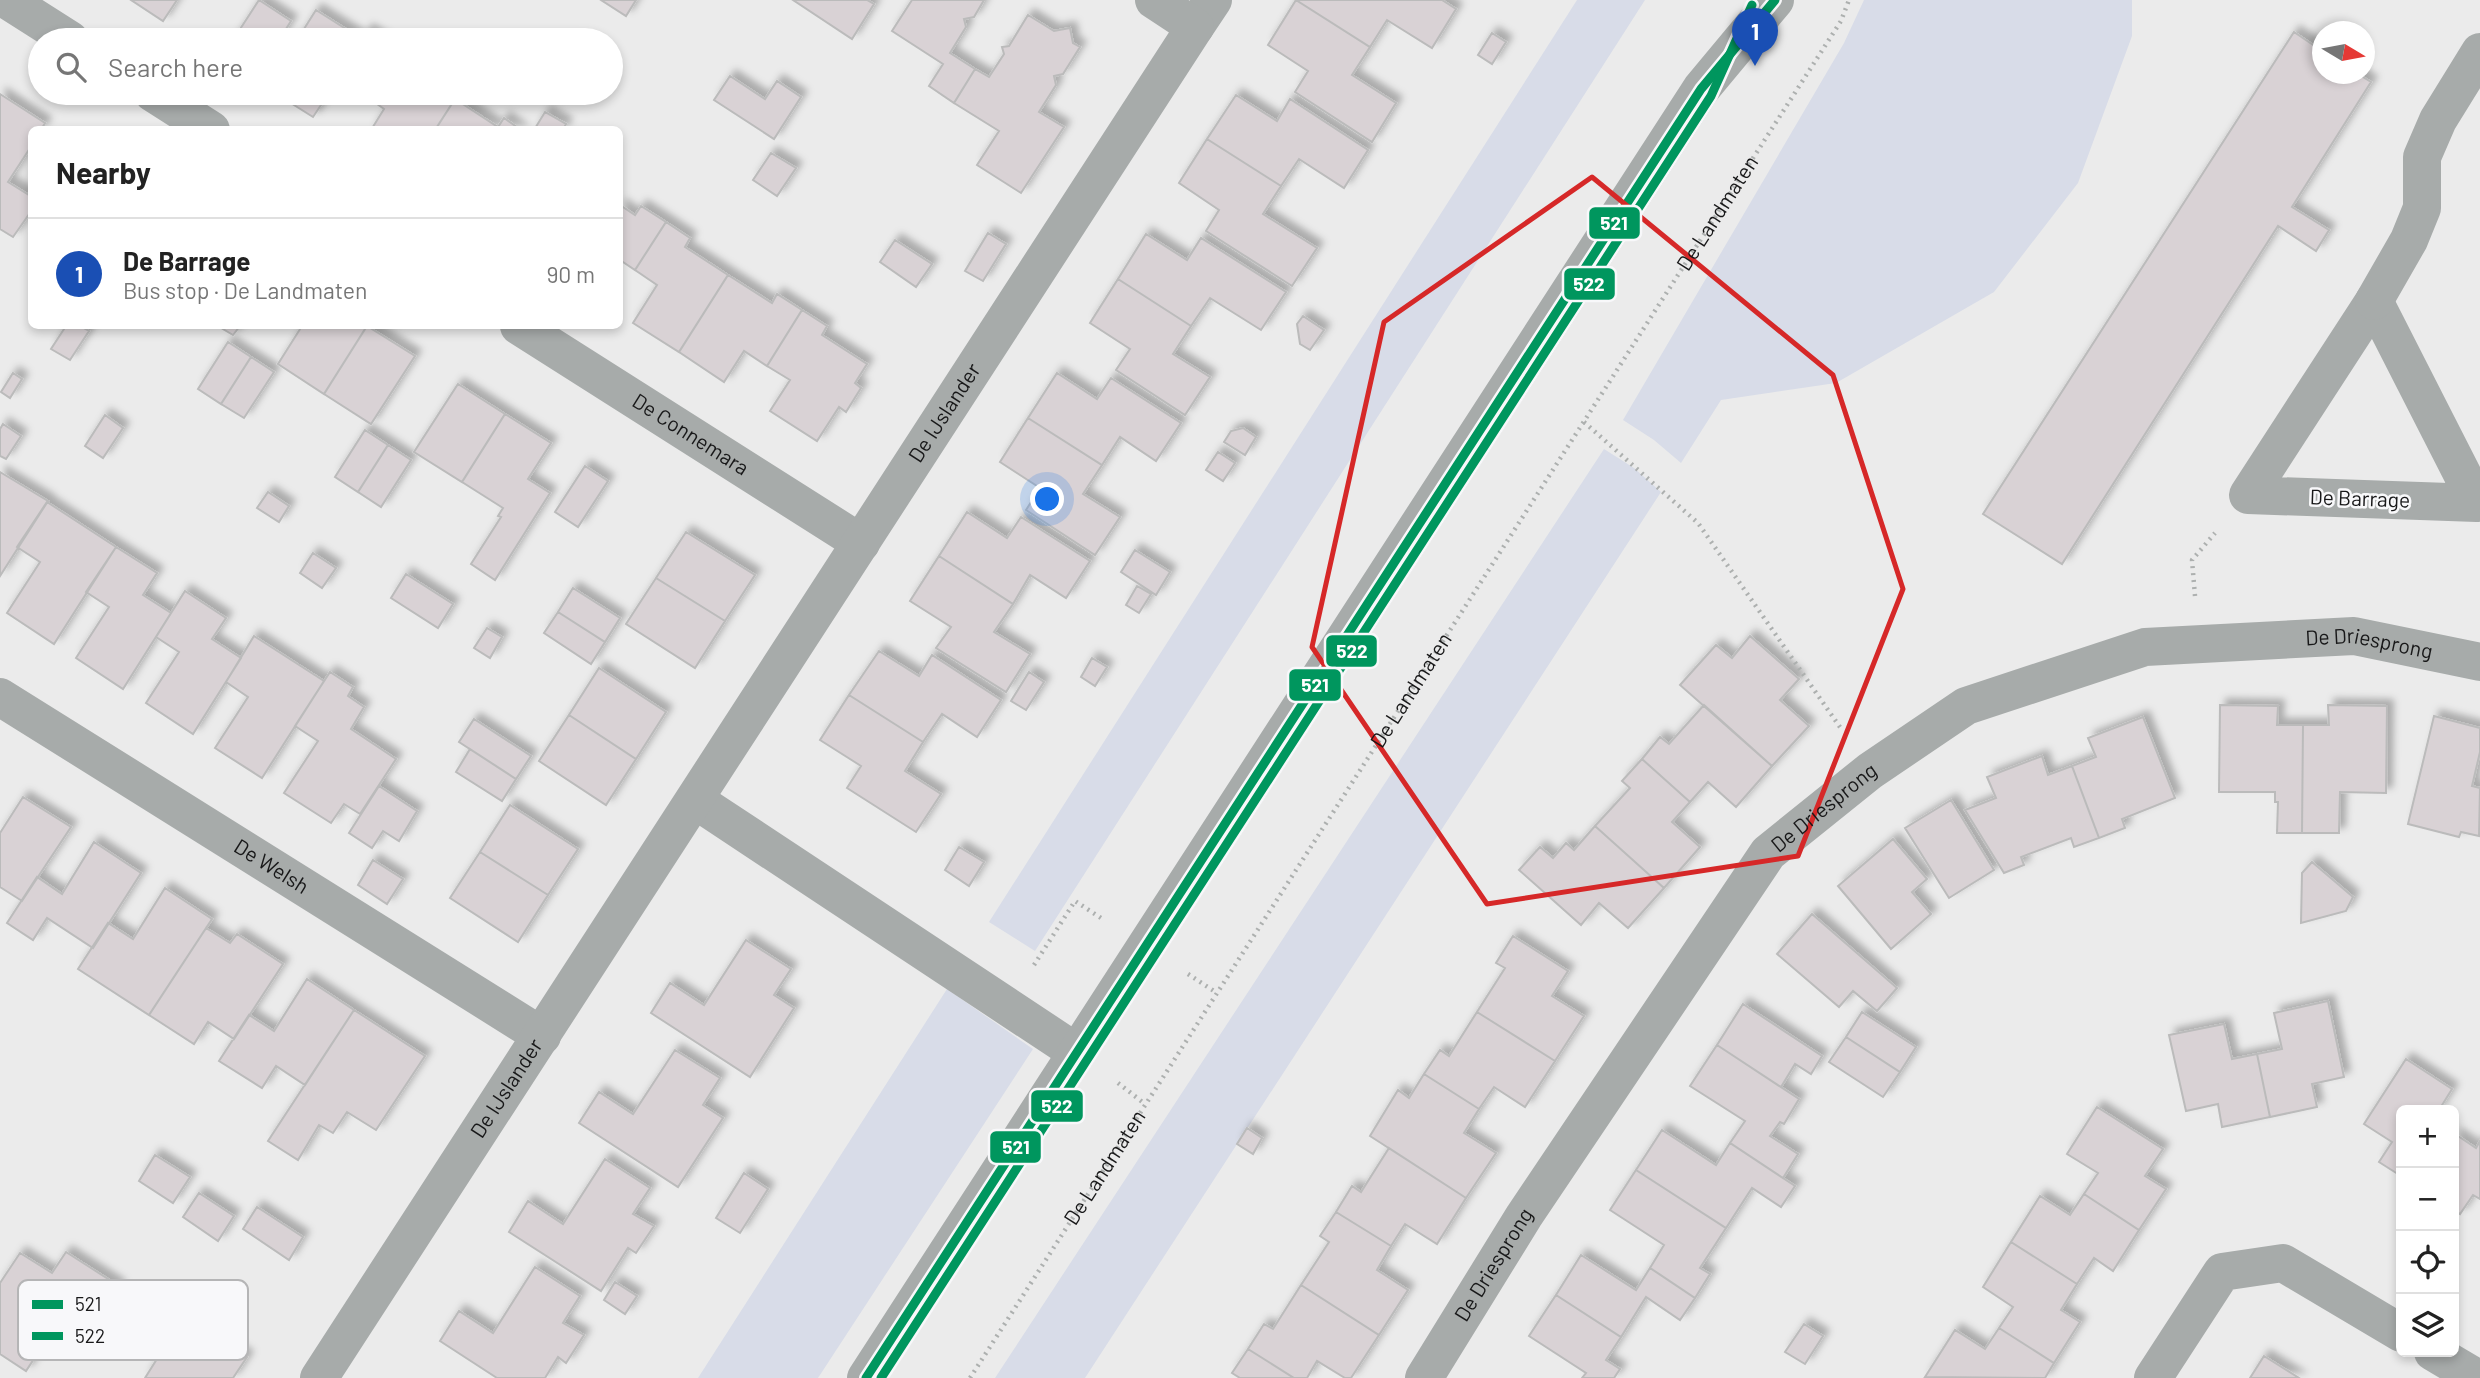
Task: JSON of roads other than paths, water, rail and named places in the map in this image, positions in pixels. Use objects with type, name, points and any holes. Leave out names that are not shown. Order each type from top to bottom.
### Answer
[{"type":"street","points":[[7,0],[51,28]]},
{"type":"street","name":"De IJslander","points":[[319,1378],[1204,13],[1154,0]]},
{"type":"street","points":[[1701,89],[1741,0]]},
{"type":"street","points":[[866,1378],[1701,89],[1775,0]]},
{"type":"street","points":[[2374,302],[2409,240],[2422,208],[2422,157],[2438,120],[2480,52]]},
{"type":"street","points":[[172,105],[205,126]]},
{"type":"street","name":"De Barrage","points":[[2374,302],[2477,503],[2248,495],[2374,302]]},
{"type":"street","name":"De Connemara","points":[[524,329],[861,543]]},
{"type":"street","name":"De Driesprong","points":[[1424,1378],[1524,1216],[1768,853],[1870,771],[1966,706],[2145,647],[2354,636],[2480,662]]},
{"type":"street","name":"De Welsh","points":[[0,697],[542,1036]]},
{"type":"street","points":[[695,800],[1076,1052]]},
{"type":"street","points":[[2153,1378],[2222,1272],[2283,1263],[2396,1330]]},
{"type":"street","points":[[2441,1357],[2477,1378]]},
{"type":"place","name":"De Barrage","points":[[1755,66]]}]
